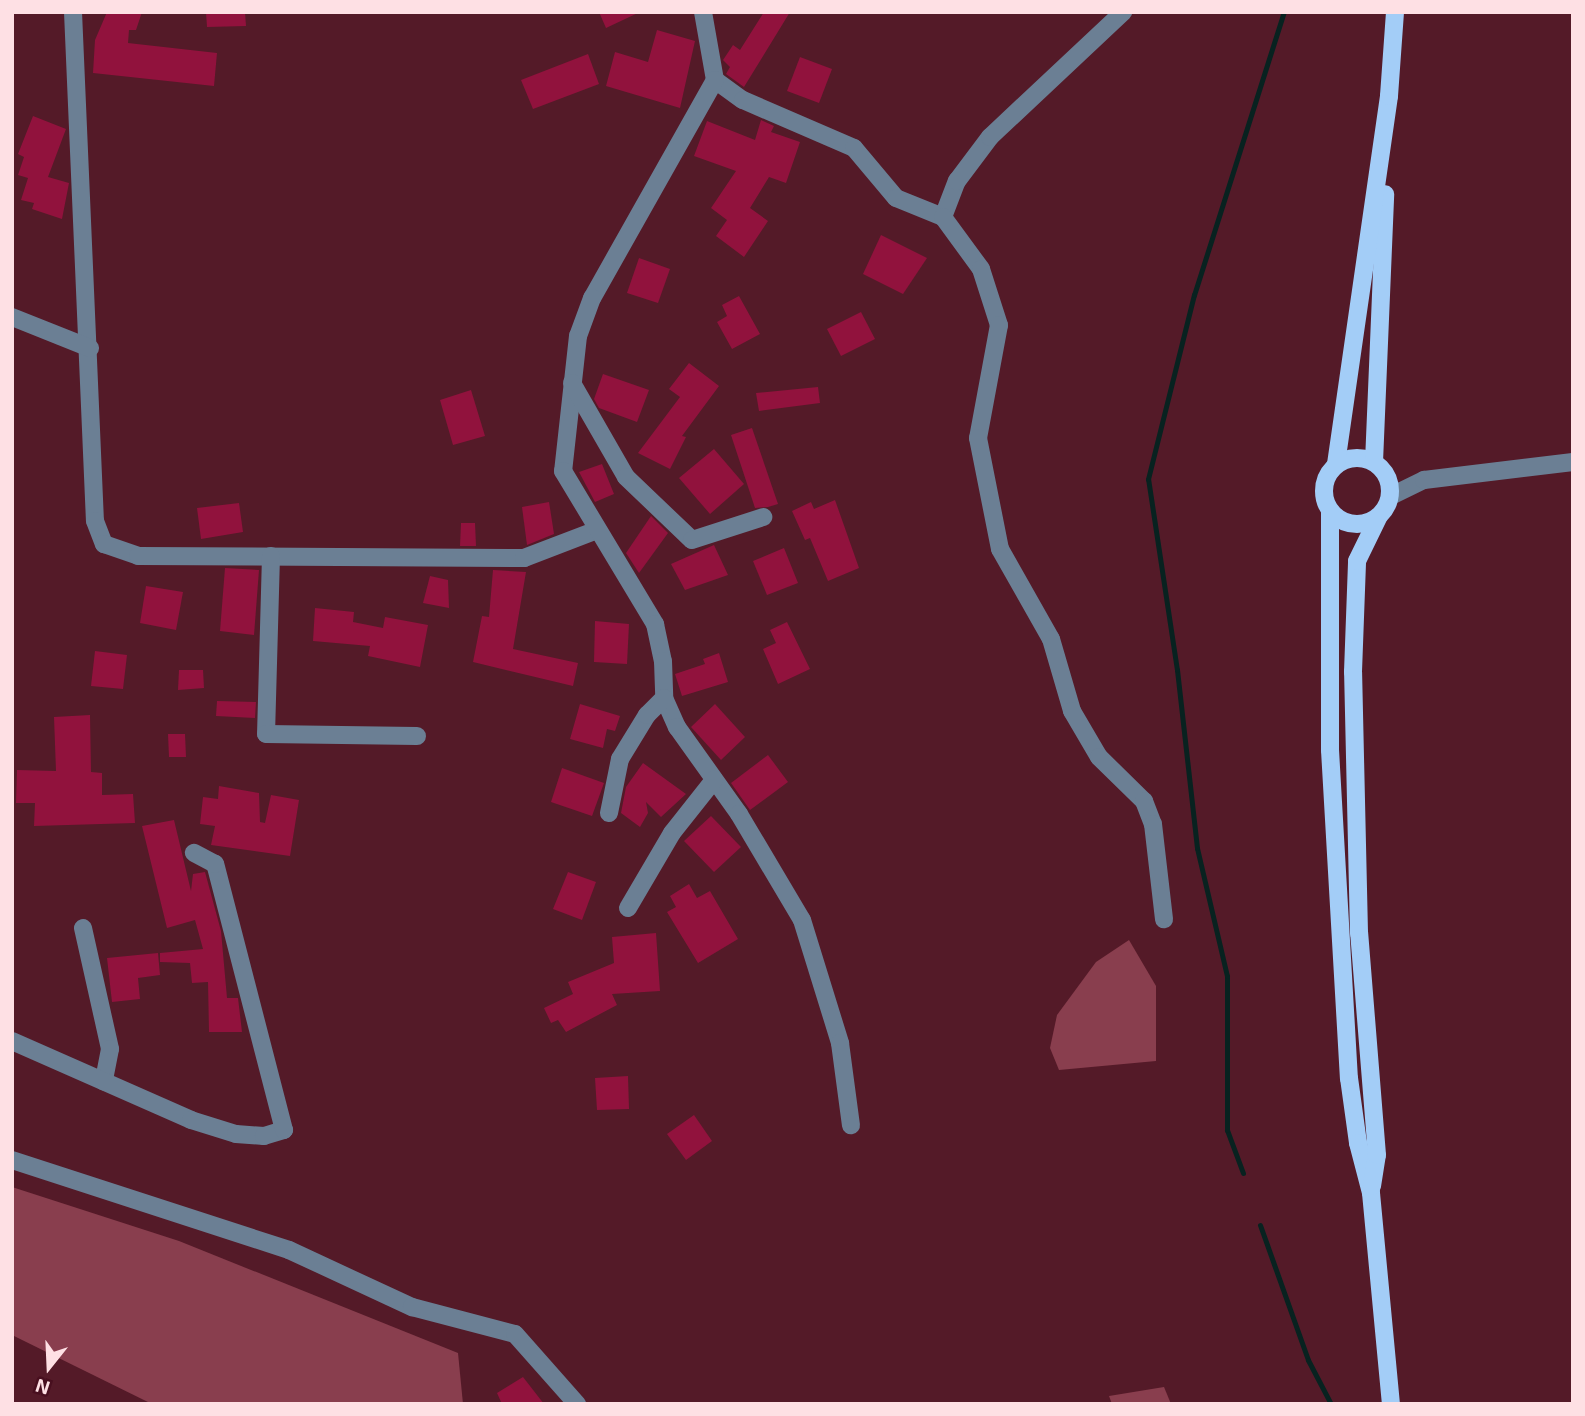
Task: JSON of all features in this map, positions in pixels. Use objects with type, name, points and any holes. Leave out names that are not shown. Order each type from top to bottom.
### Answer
[{"type":"main road","points":[[1391,1404],[1371,1193],[1358,1143],[1349,1077],[1330,750],[1330,512],[1323,486],[1336,464],[1389,96],[1395,12]]},
{"type":"main road","points":[[1395,37],[1405,12]]},
{"type":"main road","points":[[1374,462],[1389,96]]},
{"type":"main road","points":[[1336,464],[1361,458],[1374,462],[1384,471],[1391,496],[1357,561],[1354,750],[1359,933],[1377,1155],[1371,1193]]},
{"type":"main road","points":[[1330,512],[1352,525],[1378,518]]},
{"type":"main road","points":[[1330,750],[1347,755],[1354,750]]},
{"type":"street","points":[[73,12],[90,348],[95,521],[104,544],[138,556],[524,558],[597,530]]},
{"type":"street","points":[[703,12],[715,80],[592,298],[578,335],[563,471],[655,624],[663,661],[664,698],[677,727],[714,780],[802,920],[840,1043],[851,1125]]},
{"type":"street","points":[[943,217],[957,181],[990,137],[1123,12]]},
{"type":"street","points":[[715,80],[743,100],[854,148],[896,198],[943,217],[981,269],[999,325],[978,438],[1000,549],[1051,639],[1072,711],[1099,757],[1144,801],[1153,824],[1164,919]]},
{"type":"street","points":[[12,317],[90,348]]},
{"type":"street","points":[[572,383],[625,477],[692,540],[764,517]]},
{"type":"street","points":[[1391,496],[1424,480],[1573,462]]},
{"type":"street","points":[[271,556],[266,734],[417,736]]},
{"type":"street","points":[[609,813],[620,760],[647,715],[664,698]]},
{"type":"street","points":[[628,908],[672,833],[714,780]]},
{"type":"street","points":[[12,1041],[59,1066],[104,1081],[191,1120],[236,1134],[264,1136],[284,1130],[215,864],[194,853]]},
{"type":"street","points":[[83,928],[110,1049],[104,1081]]},
{"type":"street","points":[[12,1160],[289,1250],[412,1307],[515,1334],[577,1404]]},
{"type":"shaded area","points":[[1129,940],[1156,986],[1156,1061],[1059,1070],[1050,1048],[1057,1015],[1096,962]]},
{"type":"shaded area","points":[[12,1187],[179,1241],[458,1353],[463,1404],[152,1404],[12,1335]]},
{"type":"shaded area","points":[[1164,1387],[1171,1404],[1112,1404],[1109,1396]]},
{"type":"building","points":[[107,12],[142,12],[136,30],[129,30],[128,43],[217,53],[214,86],[93,73],[95,40]]},
{"type":"building","points":[[206,12],[245,12],[246,26],[207,27]]},
{"type":"building","points":[[599,12],[640,12],[606,28]]},
{"type":"building","points":[[764,12],[790,12],[744,87],[726,74],[730,67],[723,60],[733,45],[740,50]]},
{"type":"building","points":[[657,30],[695,41],[680,108],[606,86],[615,52],[648,62]]},
{"type":"building","points":[[588,54],[599,84],[533,109],[521,80]]},
{"type":"building","points":[[800,57],[832,69],[819,103],[787,91]]},
{"type":"building","points":[[33,116],[66,129],[48,177],[69,183],[62,219],[32,209],[34,203],[21,200],[28,178],[18,175],[24,157],[18,154]]},
{"type":"building","points":[[761,120],[774,126],[771,132],[800,142],[786,183],[769,177],[750,208],[768,221],[744,257],[716,236],[727,220],[711,208],[736,171],[694,156],[707,121],[755,140]]},
{"type":"building","points":[[881,235],[927,258],[903,294],[863,274]]},
{"type":"building","points":[[639,258],[670,269],[658,303],[627,293]]},
{"type":"building","points":[[739,296],[760,334],[732,349],[717,322],[727,316],[722,305]]},
{"type":"building","points":[[861,312],[875,339],[841,356],[827,329]]},
{"type":"building","points":[[689,363],[719,386],[682,436],[686,437],[670,469],[638,453],[680,397],[669,389]]},
{"type":"building","points":[[603,374],[649,390],[637,422],[599,408],[594,399]]},
{"type":"building","points":[[818,387],[820,403],[759,411],[756,393]]},
{"type":"building","points":[[471,390],[485,436],[453,445],[440,400]]},
{"type":"building","points":[[752,428],[778,504],[768,507],[755,508],[731,435]]},
{"type":"building","points":[[714,449],[744,484],[710,514],[679,478]]},
{"type":"building","points":[[602,464],[614,494],[595,502],[579,472]]},
{"type":"building","points":[[835,500],[859,568],[828,581],[810,538],[805,540],[792,511],[811,502],[814,509]]},
{"type":"building","points":[[549,502],[554,534],[527,545],[522,507]]},
{"type":"building","points":[[239,503],[243,532],[201,539],[197,508]]},
{"type":"building","points":[[651,516],[668,533],[639,573],[626,553]]},
{"type":"building","points":[[461,523],[475,523],[476,546],[460,546]]},
{"type":"building","points":[[714,545],[728,575],[685,590],[671,564]]},
{"type":"building","points":[[784,548],[798,583],[767,595],[753,561]]},
{"type":"building","points":[[225,568],[259,570],[254,635],[220,631]]},
{"type":"building","points":[[493,570],[526,572],[513,649],[578,663],[573,686],[473,662],[482,616],[489,617]]},
{"type":"building","points":[[430,576],[448,580],[449,608],[423,603]]},
{"type":"building","points":[[146,586],[183,592],[176,630],[140,623]]},
{"type":"building","points":[[315,608],[354,612],[353,622],[383,628],[385,617],[428,625],[420,667],[368,656],[370,646],[313,641]]},
{"type":"building","points":[[595,621],[629,624],[627,664],[594,662]]},
{"type":"building","points":[[787,622],[810,669],[778,684],[763,649],[776,643],[770,630]]},
{"type":"building","points":[[95,651],[127,655],[123,689],[91,686]]},
{"type":"building","points":[[719,653],[728,682],[682,696],[675,674],[705,664],[703,659]]},
{"type":"building","points":[[179,670],[203,670],[204,688],[178,690]]},
{"type":"building","points":[[217,701],[256,702],[255,718],[216,716]]},
{"type":"building","points":[[580,704],[620,716],[615,731],[607,729],[603,748],[570,739]]},
{"type":"building","points":[[715,704],[745,737],[721,760],[691,727]]},
{"type":"building","points":[[90,715],[91,772],[102,773],[102,795],[133,794],[135,823],[34,826],[35,803],[16,803],[17,770],[56,771],[54,717]]},
{"type":"building","points":[[168,734],[185,734],[186,757],[169,757]]},
{"type":"building","points":[[768,755],[788,782],[750,810],[731,783]]},
{"type":"building","points":[[643,763],[686,794],[661,817],[646,802],[648,813],[640,827],[621,813],[626,787]]},
{"type":"building","points":[[562,768],[604,783],[592,816],[551,802]]},
{"type":"building","points":[[219,786],[259,793],[260,822],[265,823],[271,795],[299,800],[290,856],[211,845],[215,826],[200,824],[203,797],[218,799]]},
{"type":"building","points":[[711,816],[741,847],[714,872],[684,841]]},
{"type":"building","points":[[174,820],[191,891],[193,874],[205,872],[221,931],[227,998],[238,998],[242,1032],[209,1032],[208,982],[192,983],[190,963],[160,962],[160,953],[203,949],[195,920],[167,928],[142,826]]},
{"type":"building","points":[[568,872],[596,882],[582,920],[553,909]]},
{"type":"building","points":[[689,884],[697,898],[710,891],[738,939],[698,963],[667,912],[676,907],[670,896]]},
{"type":"building","points":[[656,933],[660,991],[612,994],[617,1005],[566,1032],[558,1020],[551,1023],[544,1008],[573,994],[568,982],[614,963],[612,937]]},
{"type":"building","points":[[158,953],[160,975],[138,978],[140,999],[112,1002],[107,958]]},
{"type":"building","points":[[628,1076],[629,1109],[597,1110],[595,1078]]},
{"type":"building","points":[[694,1115],[712,1141],[686,1160],[667,1134]]},
{"type":"building","points":[[523,1377],[544,1404],[502,1404],[497,1393]]},
{"type":"waterway","points":[[1243,1173],[1227,1130],[1227,976],[1197,848],[1177,670],[1148,479],[1194,295],[1284,12]]},
{"type":"waterway","points":[[1260,1225],[1308,1360],[1331,1404]]}]
